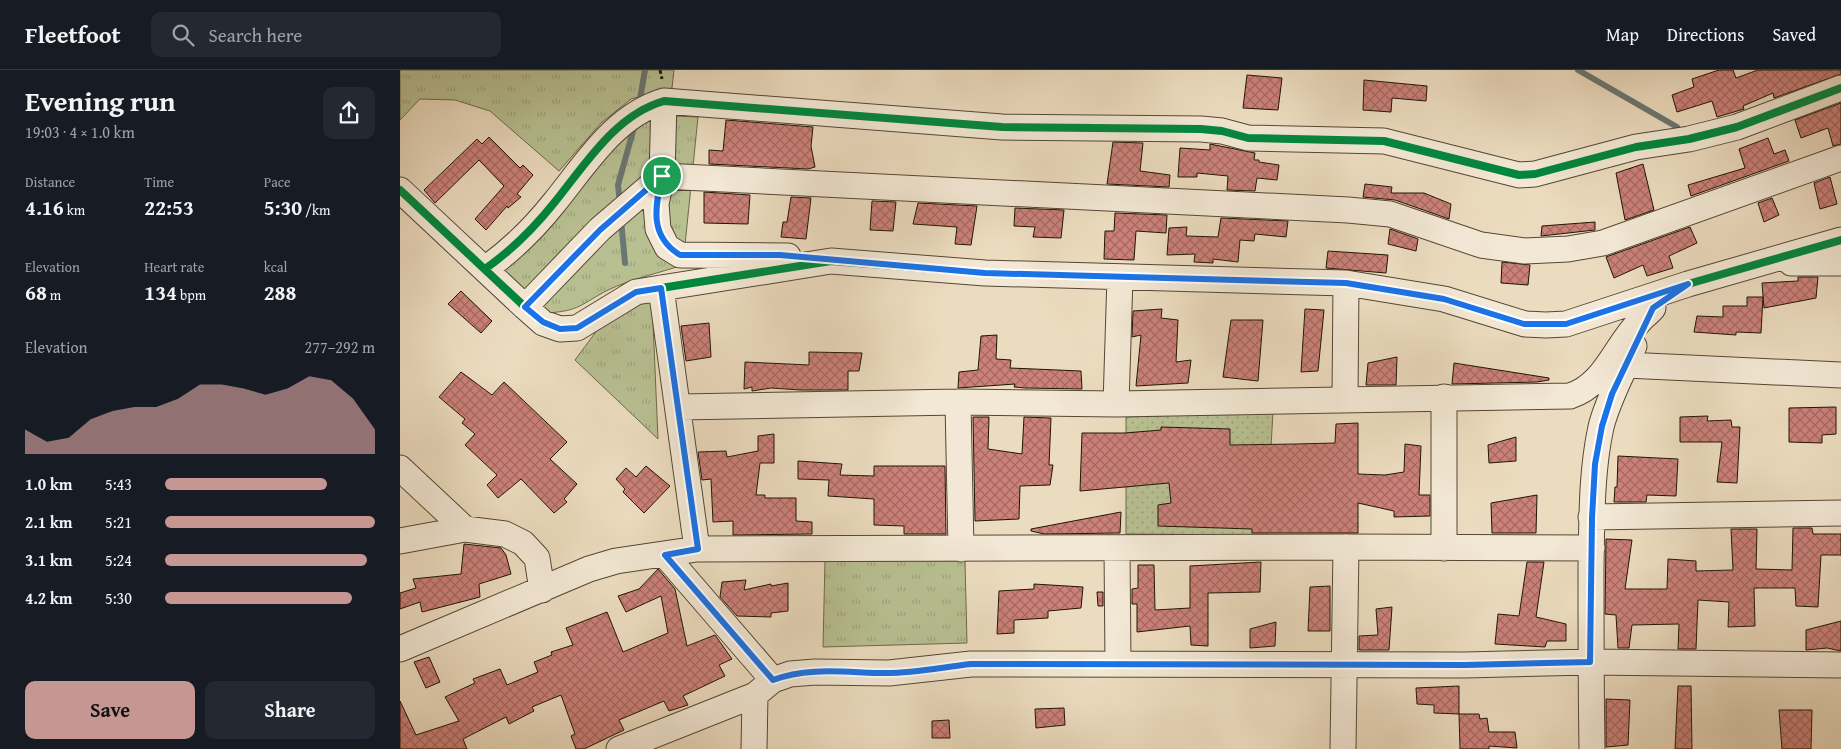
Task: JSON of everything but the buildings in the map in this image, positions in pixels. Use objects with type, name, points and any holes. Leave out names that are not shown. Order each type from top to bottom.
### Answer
[{"type":"street","points":[[486,268],[508,253],[526,234],[597,148],[638,111],[664,101],[1002,127],[1201,129],[1222,131],[1248,138],[1384,140],[1519,175],[1535,174],[1636,147],[1737,127],[1841,88]]},
{"type":"street","points":[[664,101],[662,176],[656,204],[658,229],[667,247],[680,255],[780,255],[831,261],[985,273],[1346,283],[1444,299],[1524,324],[1546,325],[1566,324],[1688,284],[1841,240]]},
{"type":"street","points":[[525,307],[600,230],[662,176],[1348,210],[1390,214],[1481,244],[1525,251],[1568,250],[1604,243],[1841,158]]},
{"type":"street","points":[[400,190],[486,268],[525,307],[543,322],[560,329],[577,328],[636,292],[831,261]]},
{"type":"street","points":[[1765,263],[1841,263]]},
{"type":"street","points":[[1116,404],[1120,277]]},
{"type":"street","points":[[1345,399],[1346,283]]},
{"type":"street","points":[[679,407],[958,402],[1116,404],[1570,396],[1581,393],[1592,385],[1613,359],[1638,322],[1653,308],[1688,284]]},
{"type":"street","points":[[661,288],[698,549]]},
{"type":"street","points":[[1592,749],[1590,662],[1592,518],[1595,464],[1602,426],[1612,394],[1653,308]]},
{"type":"street","points":[[1626,365],[1841,375]]},
{"type":"street","points":[[1444,397],[1444,548]]},
{"type":"street","points":[[958,402],[961,549]]},
{"type":"street","points":[[400,468],[465,529]]},
{"type":"street","points":[[1592,518],[1841,513]]},
{"type":"street","points":[[400,541],[465,529],[506,534],[523,543],[537,558],[542,590]]},
{"type":"street","points":[[1343,749],[1346,547]]},
{"type":"street","points":[[400,649],[589,569],[616,561],[698,549],[1592,548]]},
{"type":"street","points":[[1117,549],[1118,664]]},
{"type":"street","points":[[665,555],[764,688],[754,749]]},
{"type":"street","points":[[619,749],[764,688],[790,674],[815,672],[889,673],[971,664],[1344,665],[1590,662],[1841,665]]},
{"type":"green space","points":[[400,70],[674,70],[672,88],[631,99],[601,123],[559,171],[490,111],[455,100],[420,99],[400,120]]},
{"type":"green space","points":[[649,115],[698,117],[683,265],[617,286],[574,309],[547,313],[502,273],[598,153]]},
{"type":"green space","points":[[652,299],[658,439],[575,360],[598,329],[623,312]]},
{"type":"green space","points":[[1273,412],[1266,535],[1126,534],[1126,417]]},
{"type":"green space","points":[[825,559],[965,561],[967,643],[823,647]]},
{"type":"waterway","points":[[639,105],[645,70]]},
{"type":"waterway","points":[[1578,70],[1677,127]]},
{"type":"waterway","points":[[620,204],[618,185],[635,124]]},
{"type":"waterway","points":[[621,219],[625,263]]},
{"type":"cycle path","points":[[485,269],[530,230],[602,143],[616,129],[646,108],[664,101],[1002,127],[1201,129],[1222,131],[1248,138],[1384,141],[1519,175],[1535,174],[1636,147],[1689,139],[1737,127],[1841,88]]},
{"type":"cycle path","points":[[400,190],[543,323],[560,329],[577,328],[636,292],[831,261],[985,273],[1346,283],[1444,299],[1525,324],[1566,324],[1688,284],[1841,240]]},
{"type":"route","points":[[662,176],[656,204],[658,229],[667,247],[680,255],[780,255],[831,261],[985,273],[1346,283],[1444,299],[1524,324],[1546,325],[1566,324],[1688,284],[1653,308],[1612,394],[1602,426],[1595,464],[1592,518],[1590,662],[1465,665],[971,664],[889,673],[815,672],[790,674],[773,680],[665,555],[698,549],[661,288],[636,292],[577,328],[560,329],[543,322],[525,307],[600,230],[662,176]]}]
